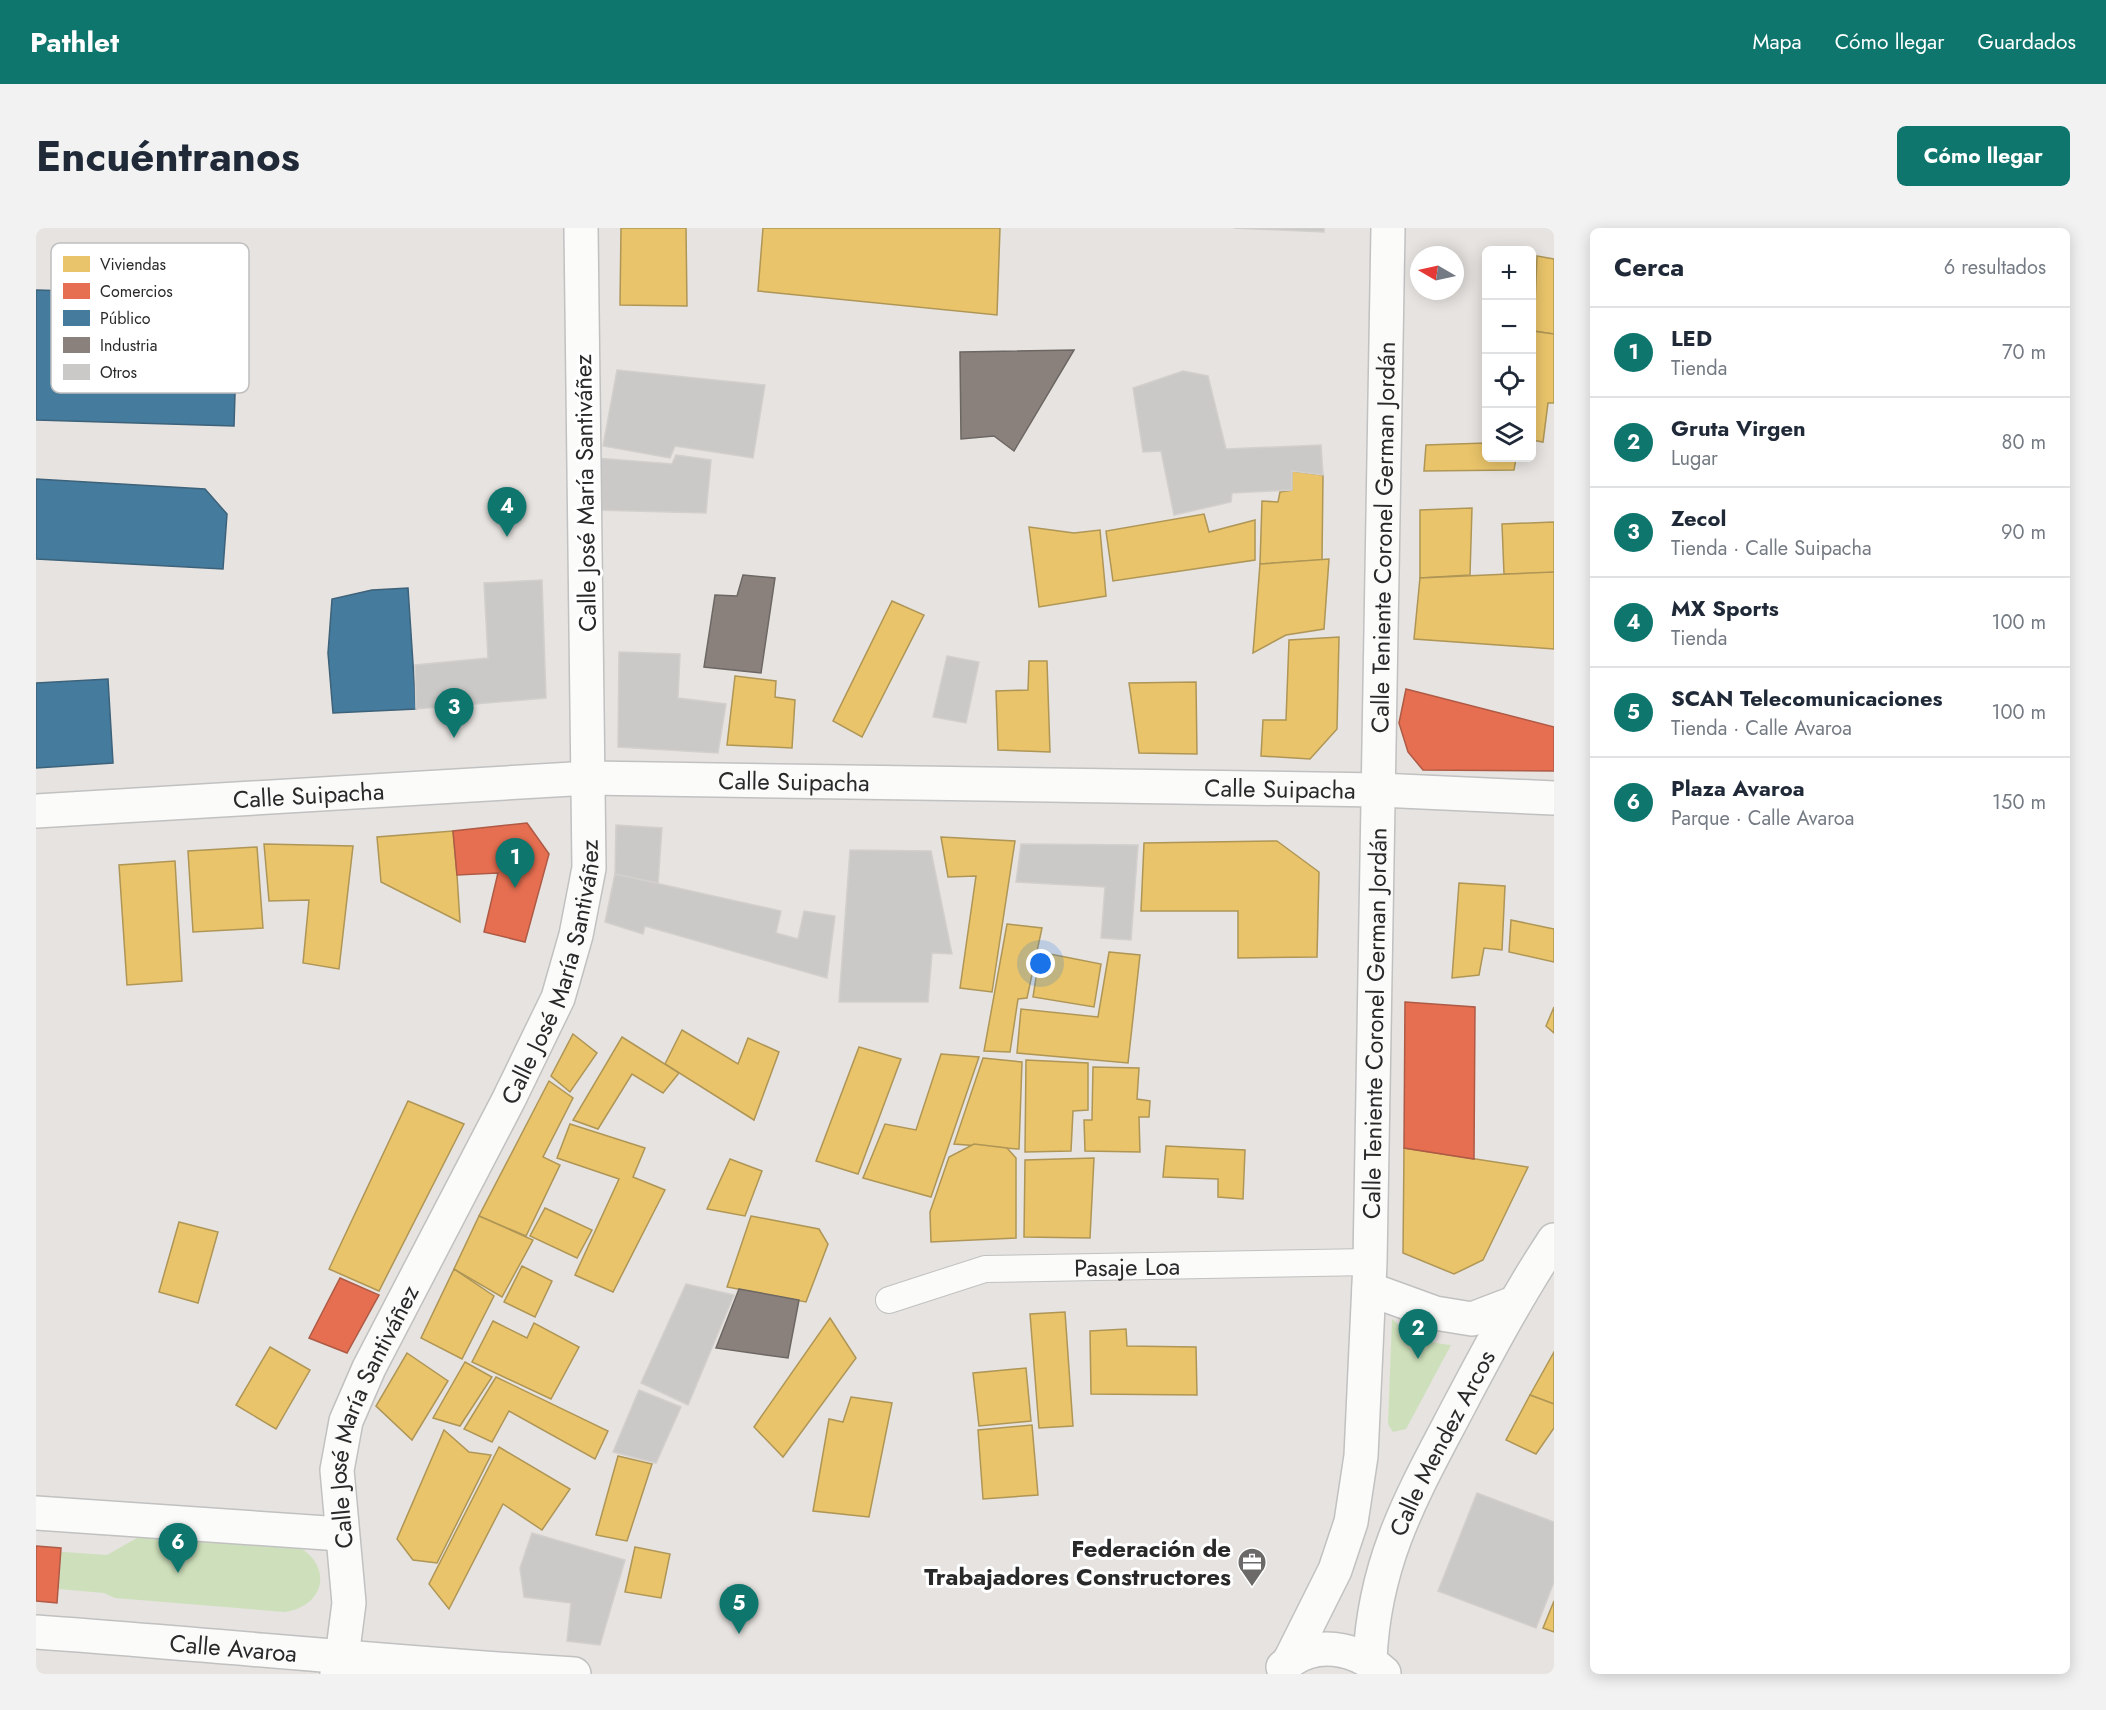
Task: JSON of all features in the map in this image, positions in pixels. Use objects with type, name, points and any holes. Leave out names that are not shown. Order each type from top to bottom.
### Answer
[{"type":"street","name":"Calle José María Santiváñez","points":[[340,1666],[349,1603],[337,1470],[346,1421],[369,1368],[509,1099],[558,998],[576,935],[589,868],[581,228]]},
{"type":"street","name":"Calle Teniente Coronel German Jordán","points":[[1282,1667],[1328,1587],[1351,1522],[1361,1456],[1370,1276],[1388,228]]},
{"type":"street","name":"Calle Suipacha","points":[[36,811],[589,778],[1379,790],[1554,798]]},
{"type":"street","name":"Calle Mendez Arcos","points":[[1378,1667],[1372,1620],[1383,1568],[1399,1526],[1414,1491],[1514,1303],[1554,1240]]},
{"type":"street","points":[[1370,1276],[1435,1313],[1472,1319],[1514,1303]]},
{"type":"street","points":[[36,1513],[341,1534]]},
{"type":"street","name":"Calle Avaroa","points":[[36,1632],[291,1650],[340,1666],[385,1662],[574,1674]]},
{"type":"street","points":[[1282,1667],[1309,1651],[1330,1648],[1351,1651],[1378,1667]]},
{"type":"lane","name":"Pasaje Loa","points":[[890,1300],[985,1269],[1370,1276]]},
{"type":"green space","points":[[1392,1319],[1419,1338],[1451,1345],[1406,1429],[1393,1432],[1388,1424]]},
{"type":"green space","points":[[144,1534],[295,1545],[315,1562],[320,1573],[317,1593],[310,1602],[285,1612],[115,1598],[104,1593],[36,1587],[36,1550],[107,1555]]},
{"type":"building: Viviendas","points":[[621,228],[686,228],[687,306],[620,305]]},
{"type":"building: Viviendas","points":[[763,228],[1000,228],[997,315],[758,291]]},
{"type":"building: Viviendas","points":[[1537,256],[1554,259],[1554,334],[1536,331]]},
{"type":"building: Viviendas","points":[[1536,332],[1554,334],[1554,403],[1548,403],[1543,442],[1536,441]]},
{"type":"building: Viviendas","points":[[1482,443],[1482,462],[1515,462],[1514,470],[1424,471],[1426,445]]},
{"type":"building: Viviendas","points":[[1292,471],[1323,475],[1322,560],[1260,564],[1262,501],[1278,502],[1280,492],[1292,490]]},
{"type":"building: Viviendas","points":[[1472,508],[1470,575],[1420,578],[1420,510]]},
{"type":"building: Viviendas","points":[[1204,514],[1209,532],[1255,520],[1255,560],[1113,581],[1106,531]]},
{"type":"building: Viviendas","points":[[1554,522],[1554,573],[1504,574],[1502,524]]},
{"type":"building: Viviendas","points":[[1029,527],[1074,533],[1100,530],[1106,596],[1039,607]]},
{"type":"building: Viviendas","points":[[1329,559],[1324,629],[1286,635],[1253,653],[1260,564]]},
{"type":"building: Viviendas","points":[[1554,572],[1554,649],[1414,639],[1420,578]]},
{"type":"building: Viviendas","points":[[892,601],[924,615],[862,737],[833,721]]},
{"type":"building: Viviendas","points":[[1339,637],[1337,729],[1310,759],[1261,756],[1263,720],[1286,720],[1289,640]]},
{"type":"building: Viviendas","points":[[1029,661],[1047,661],[1050,752],[998,750],[996,691],[1028,690]]},
{"type":"building: Viviendas","points":[[735,676],[776,681],[775,697],[795,700],[792,748],[727,745]]},
{"type":"building: Viviendas","points":[[1196,682],[1197,754],[1139,753],[1129,683]]},
{"type":"building: Viviendas","points":[[453,831],[460,922],[381,882],[377,837]]},
{"type":"building: Viviendas","points":[[941,837],[1015,841],[992,992],[960,988],[976,876],[948,877]]},
{"type":"building: Viviendas","points":[[1277,841],[1319,872],[1317,957],[1238,958],[1238,911],[1141,911],[1144,843]]},
{"type":"building: Viviendas","points":[[264,844],[353,846],[339,969],[303,963],[309,900],[269,901]]},
{"type":"building: Viviendas","points":[[257,847],[263,928],[193,932],[188,851]]},
{"type":"building: Viviendas","points":[[175,861],[182,981],[127,985],[119,865]]},
{"type":"building: Viviendas","points":[[1459,883],[1505,886],[1502,950],[1484,948],[1479,975],[1452,978]]},
{"type":"building: Viviendas","points":[[1511,920],[1554,929],[1554,962],[1509,952]]},
{"type":"building: Viviendas","points":[[1007,924],[1042,928],[1027,998],[1018,999],[1010,1052],[984,1051]]},
{"type":"building: Viviendas","points":[[1040,952],[1101,964],[1094,1007],[1033,997]]},
{"type":"building: Viviendas","points":[[1109,952],[1140,955],[1128,1063],[1017,1053],[1021,1009],[1098,1017]]},
{"type":"building: Viviendas","points":[[1554,1007],[1554,1033],[1546,1026]]},
{"type":"building: Viviendas","points":[[682,1030],[738,1064],[748,1038],[779,1052],[754,1120],[665,1064]]},
{"type":"building: Viviendas","points":[[573,1034],[597,1053],[570,1092],[551,1076]]},
{"type":"building: Viviendas","points":[[622,1037],[679,1073],[663,1093],[632,1074],[598,1129],[573,1120]]},
{"type":"building: Viviendas","points":[[859,1047],[901,1059],[858,1174],[816,1161]]},
{"type":"building: Viviendas","points":[[941,1054],[979,1057],[931,1197],[863,1178],[885,1124],[916,1130]]},
{"type":"building: Viviendas","points":[[983,1058],[1022,1062],[1019,1149],[954,1144]]},
{"type":"building: Viviendas","points":[[1026,1060],[1088,1063],[1088,1110],[1073,1111],[1071,1151],[1025,1152]]},
{"type":"building: Viviendas","points":[[1093,1067],[1139,1068],[1137,1099],[1150,1101],[1149,1117],[1139,1117],[1140,1152],[1085,1151],[1084,1120],[1092,1120]]},
{"type":"building: Viviendas","points":[[549,1081],[573,1098],[543,1157],[560,1165],[526,1236],[479,1216]]},
{"type":"building: Viviendas","points":[[408,1101],[464,1124],[379,1291],[329,1269]]},
{"type":"building: Viviendas","points":[[570,1124],[645,1148],[633,1177],[665,1190],[613,1292],[575,1275],[619,1179],[557,1158]]},
{"type":"building: Viviendas","points":[[974,1144],[1007,1148],[1016,1158],[1016,1238],[931,1242],[930,1212],[949,1157]]},
{"type":"building: Viviendas","points":[[1166,1146],[1245,1150],[1243,1199],[1218,1197],[1218,1179],[1163,1177]]},
{"type":"building: Viviendas","points":[[1404,1148],[1528,1167],[1483,1260],[1454,1274],[1403,1253]]},
{"type":"building: Viviendas","points":[[1094,1158],[1090,1238],[1024,1237],[1025,1160]]},
{"type":"building: Viviendas","points":[[730,1159],[762,1171],[745,1216],[707,1209]]},
{"type":"building: Viviendas","points":[[545,1208],[592,1230],[577,1258],[530,1236]]},
{"type":"building: Viviendas","points":[[479,1216],[533,1240],[502,1297],[454,1269]]},
{"type":"building: Viviendas","points":[[751,1216],[819,1229],[828,1244],[806,1302],[727,1287]]},
{"type":"building: Viviendas","points":[[179,1222],[218,1232],[198,1303],[159,1292]]},
{"type":"building: Viviendas","points":[[522,1266],[552,1281],[535,1317],[504,1302]]},
{"type":"building: Viviendas","points":[[454,1269],[494,1296],[462,1359],[421,1338]]},
{"type":"building: Viviendas","points":[[1065,1312],[1073,1426],[1039,1428],[1030,1314]]},
{"type":"building: Viviendas","points":[[830,1318],[856,1358],[783,1457],[754,1427]]},
{"type":"building: Viviendas","points":[[493,1321],[527,1338],[534,1323],[579,1347],[551,1399],[472,1362]]},
{"type":"building: Viviendas","points":[[1126,1329],[1127,1346],[1196,1347],[1197,1395],[1091,1394],[1090,1331]]},
{"type":"building: Viviendas","points":[[270,1347],[310,1370],[276,1429],[236,1405]]},
{"type":"building: Viviendas","points":[[1554,1352],[1554,1404],[1530,1395]]},
{"type":"building: Viviendas","points":[[407,1353],[448,1381],[412,1440],[376,1406]]},
{"type":"building: Viviendas","points":[[465,1362],[492,1377],[460,1426],[433,1418]]},
{"type":"building: Viviendas","points":[[1026,1368],[1031,1421],[979,1426],[973,1373]]},
{"type":"building: Viviendas","points":[[496,1377],[608,1431],[595,1459],[509,1411],[492,1442],[464,1429]]},
{"type":"building: Viviendas","points":[[1530,1395],[1554,1404],[1554,1428],[1536,1454],[1506,1440]]},
{"type":"building: Viviendas","points":[[851,1397],[892,1403],[869,1517],[813,1511],[829,1419],[843,1422]]},
{"type":"building: Viviendas","points":[[1032,1425],[1038,1495],[983,1499],[978,1430]]},
{"type":"building: Viviendas","points":[[444,1430],[469,1452],[491,1455],[437,1563],[413,1560],[397,1539]]},
{"type":"building: Viviendas","points":[[499,1447],[570,1489],[542,1530],[503,1504],[449,1609],[429,1584]]},
{"type":"building: Viviendas","points":[[618,1456],[652,1464],[627,1541],[596,1535]]},
{"type":"building: Viviendas","points":[[635,1547],[670,1554],[661,1598],[625,1592]]},
{"type":"building: Viviendas","points":[[1554,1601],[1554,1632],[1543,1628]]},
{"type":"building: Comercios","points":[[1406,689],[1554,727],[1554,771],[1423,770],[1408,752],[1399,723]]},
{"type":"building: Comercios","points":[[527,823],[549,854],[525,942],[484,932],[498,873],[457,875],[453,831]]},
{"type":"building: Comercios","points":[[1405,1002],[1475,1007],[1474,1159],[1404,1148]]},
{"type":"building: Comercios","points":[[340,1278],[379,1295],[347,1353],[309,1338]]},
{"type":"building: Comercios","points":[[36,1546],[61,1548],[57,1603],[36,1601]]},
{"type":"building: Público","points":[[36,290],[51,290],[51,393],[235,393],[234,426],[36,420]]},
{"type":"building: Público","points":[[36,479],[205,489],[227,514],[223,569],[36,559]]},
{"type":"building: Público","points":[[408,588],[416,709],[333,713],[328,653],[332,599],[372,590]]},
{"type":"building: Público","points":[[108,679],[113,763],[36,768],[36,683]]},
{"type":"building: Industria","points":[[1074,350],[1014,451],[994,436],[961,439],[960,352]]},
{"type":"building: Industria","points":[[743,575],[775,578],[761,673],[704,667],[715,595],[737,596]]},
{"type":"building: Industria","points":[[739,1289],[799,1300],[788,1358],[716,1348]]},
{"type":"building: Otros","points":[[1234,228],[1324,228],[1324,232]]},
{"type":"building: Otros","points":[[617,370],[765,385],[753,458],[675,446],[670,458],[603,446]]},
{"type":"building: Otros","points":[[1183,371],[1208,376],[1226,449],[1321,445],[1323,475],[1292,471],[1292,490],[1232,493],[1231,502],[1174,515],[1161,451],[1143,452],[1133,388]]},
{"type":"building: Otros","points":[[676,455],[711,460],[706,513],[596,510],[596,458],[672,464]]},
{"type":"building: Otros","points":[[542,580],[546,698],[416,709],[415,665],[488,658],[484,583]]},
{"type":"building: Otros","points":[[619,652],[680,654],[678,698],[726,704],[718,753],[618,747]]},
{"type":"building: Otros","points":[[947,656],[979,662],[966,723],[933,717]]},
{"type":"building: Otros","points":[[616,825],[662,828],[658,883],[615,874]]},
{"type":"building: Otros","points":[[1021,844],[1138,845],[1131,940],[1101,938],[1105,887],[1016,882]]},
{"type":"building: Otros","points":[[850,850],[931,851],[952,954],[932,953],[928,1002],[839,1002]]},
{"type":"building: Otros","points":[[615,874],[781,911],[776,933],[798,939],[804,911],[835,916],[827,978],[645,926],[643,934],[605,922]]},
{"type":"building: Otros","points":[[686,1284],[734,1295],[688,1405],[641,1383]]},
{"type":"building: Otros","points":[[639,1390],[681,1407],[656,1463],[613,1452]]},
{"type":"building: Otros","points":[[1477,1493],[1554,1522],[1554,1582],[1536,1628],[1438,1591]]},
{"type":"building: Otros","points":[[532,1533],[625,1560],[600,1645],[567,1641],[571,1603],[524,1597],[520,1568]]},
{"type":"place","name":"MX Sports","points":[[507,537]]},
{"type":"place","name":"Zecol","points":[[454,738]]},
{"type":"place","name":"LED","points":[[515,888]]},
{"type":"place","name":"Gruta Virgen","points":[[1418,1359]]},
{"type":"place","name":"Plaza Avaroa","points":[[178,1573]]},
{"type":"place","name":"Federación de Trabajadores Constructores","points":[[1252,1588]]},
{"type":"place","name":"SCAN Telecomunicaciones","points":[[739,1634]]}]
